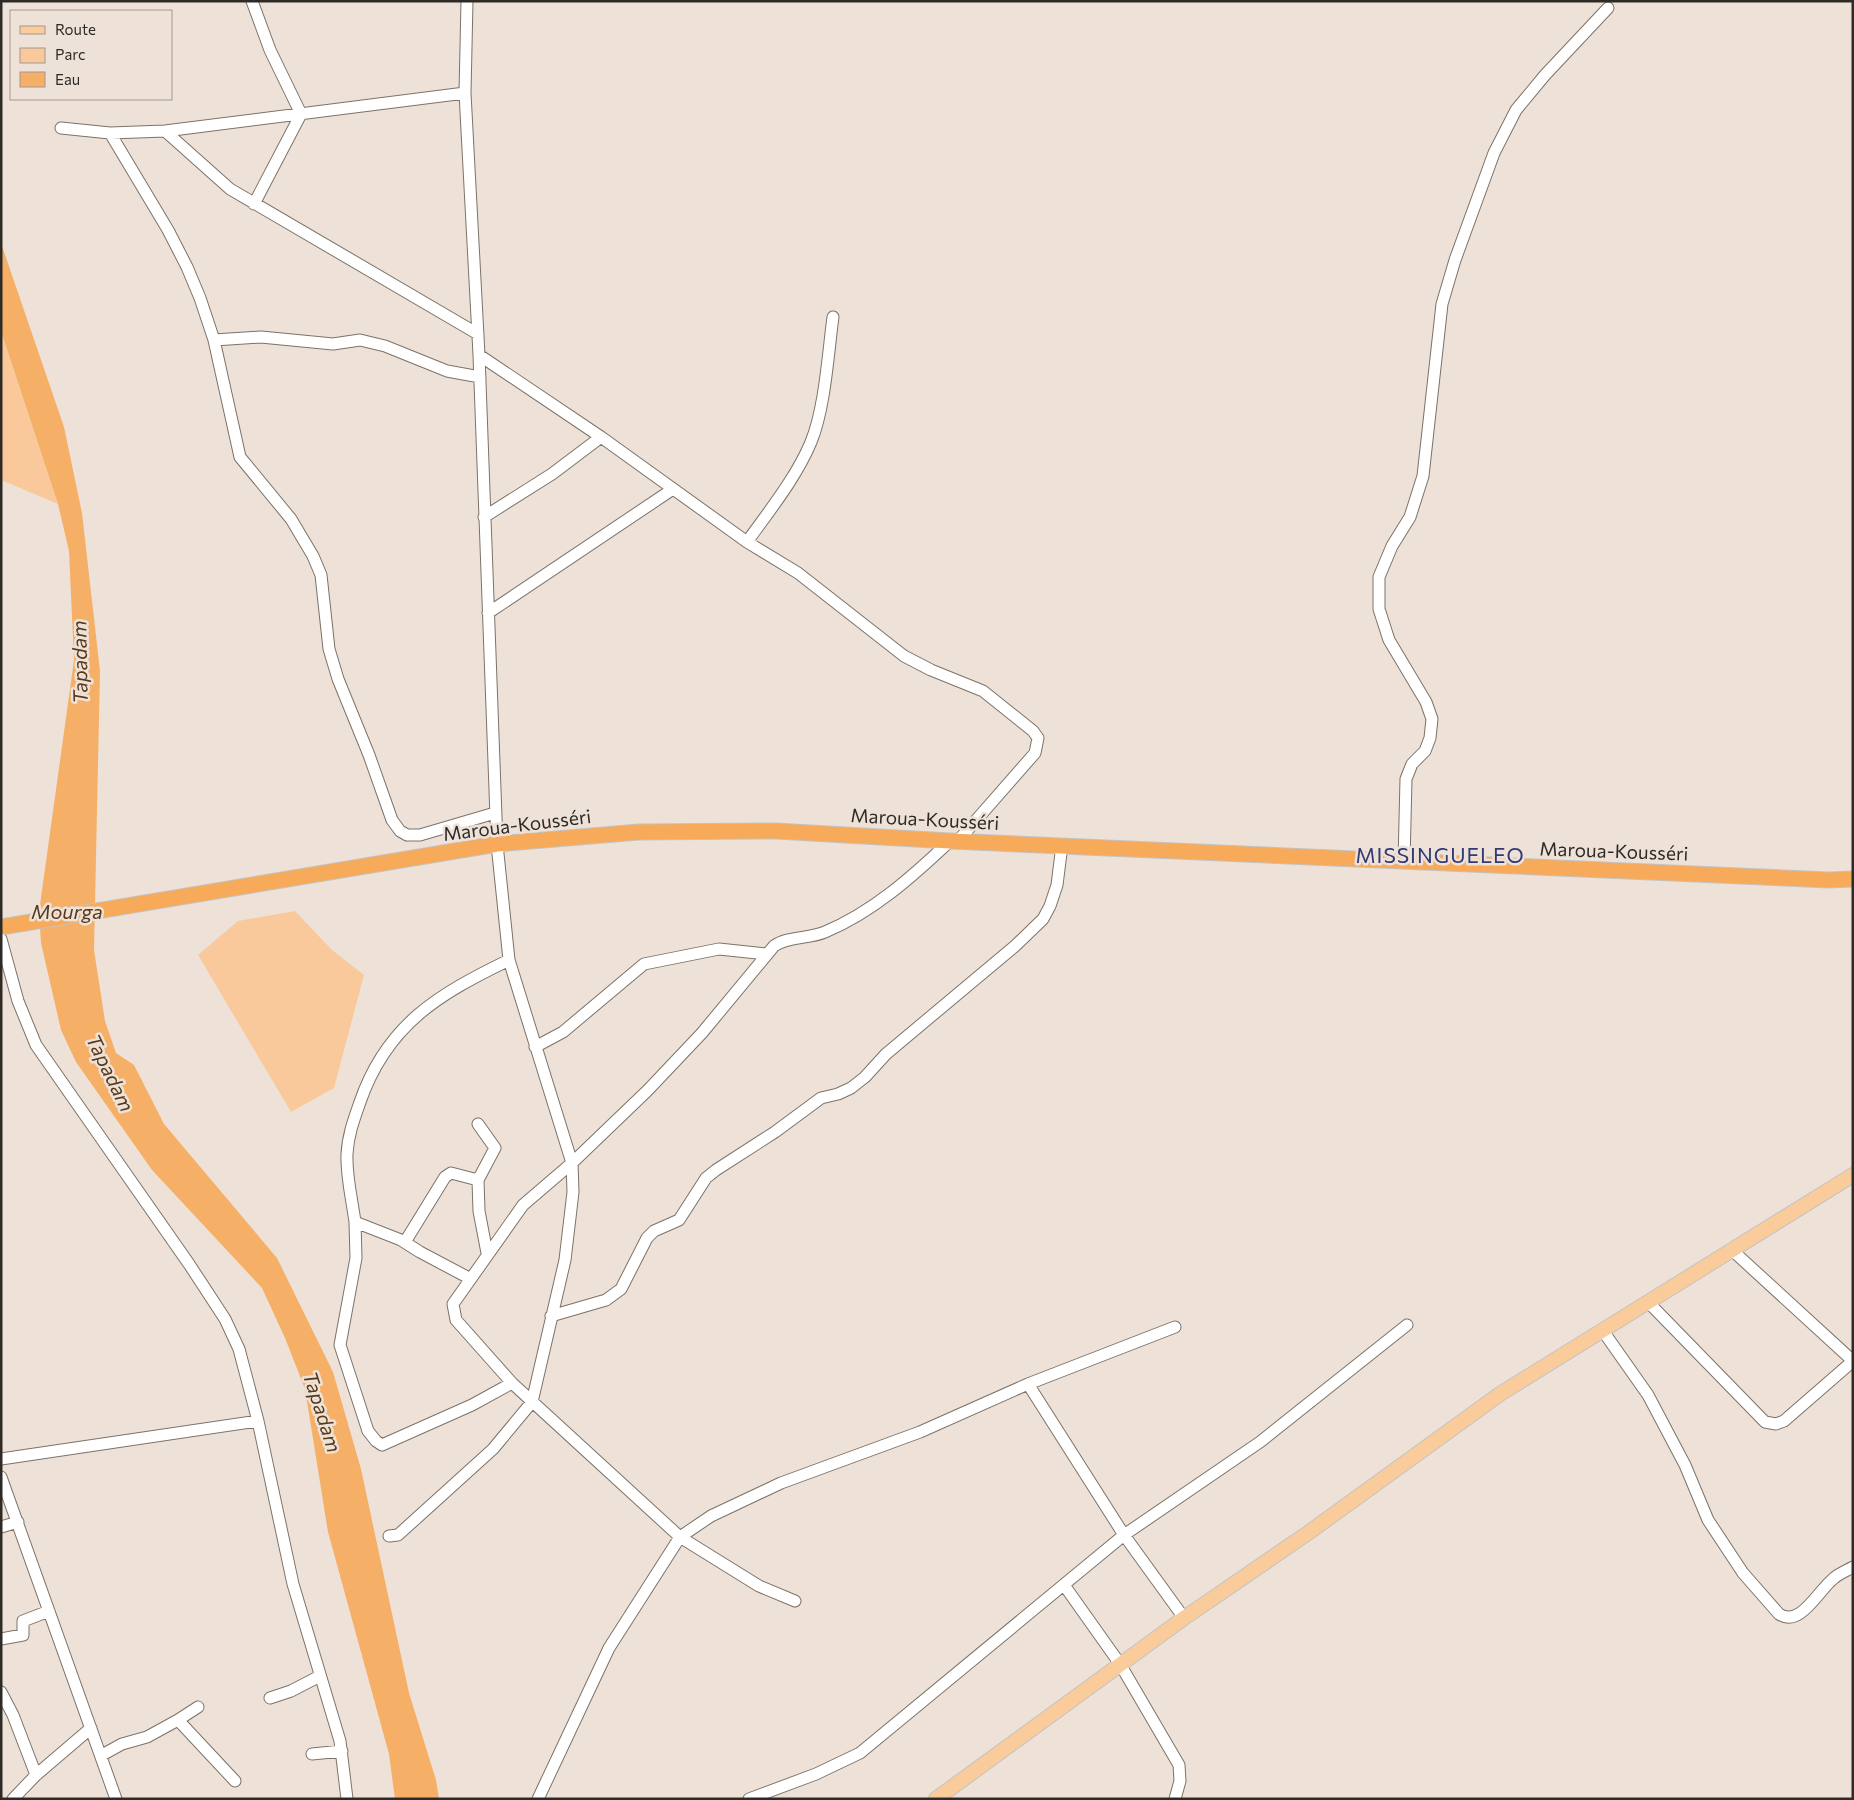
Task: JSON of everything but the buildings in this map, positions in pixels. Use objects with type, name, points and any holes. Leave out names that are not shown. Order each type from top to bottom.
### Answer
[{"type":"highway","name":"Maroua-Kousséri","points":[[1,927],[497,844],[639,832],[776,831],[1404,862],[1830,880],[1853,879]]},
{"type":"main road","points":[[936,1799],[1120,1664],[1308,1533],[1485,1404],[1853,1175]]},
{"type":"street","points":[[252,1],[270,50],[302,114]]},
{"type":"street","points":[[389,1536],[398,1535],[493,1449],[532,1402],[565,1260],[572,1192],[572,1163],[509,960],[497,844],[480,377],[465,93],[467,1]]},
{"type":"street","points":[[1404,862],[1406,779],[1412,764],[1425,751],[1430,738],[1432,719],[1426,702],[1389,640],[1379,609],[1379,577],[1392,546],[1410,517],[1423,476],[1442,304],[1455,260],[1494,152],[1516,110],[1545,75],[1608,8]]},
{"type":"street","points":[[61,128],[110,133],[165,131],[465,93]]},
{"type":"street","points":[[254,204],[302,114]]},
{"type":"street","points":[[165,131],[230,189],[478,334]]},
{"type":"street","points":[[110,133],[143,185],[187,267],[214,340],[240,456],[291,519],[313,556],[321,575],[329,649],[338,679],[369,755],[392,820],[400,831],[407,835],[420,835],[495,813]]},
{"type":"street","points":[[747,542],[788,482],[811,442],[820,411],[833,317]]},
{"type":"street","points":[[214,340],[261,336],[332,344],[360,340],[385,346],[447,372],[480,377]]},
{"type":"street","points":[[479,355],[602,437],[747,542],[798,573],[904,656],[931,670],[983,691],[1034,731],[1038,738],[1035,752],[954,841],[912,877],[867,910],[826,932],[778,943],[696,1039],[648,1090],[572,1163],[523,1205],[456,1298],[453,1312],[456,1320],[512,1383],[680,1537],[759,1586],[795,1600]]},
{"type":"street","points":[[484,517],[552,474],[602,437]]},
{"type":"street","points":[[488,613],[673,489]]},
{"type":"street","points":[[551,1316],[606,1300],[621,1289],[647,1238],[654,1231],[679,1220],[706,1178],[775,1132],[821,1098],[838,1094],[850,1088],[886,1054],[1015,946],[1043,919],[1050,906],[1057,885],[1062,845]]},
{"type":"street","points":[[1,939],[18,1001],[36,1045],[225,1319],[239,1349],[258,1421],[293,1584],[342,1751],[347,1799]]},
{"type":"street","points":[[535,1047],[563,1032],[644,964],[719,949],[767,954]]},
{"type":"street","points":[[509,960],[456,986],[426,1007],[399,1033],[376,1064],[369,1077],[350,1132],[347,1154],[355,1222],[356,1258],[340,1345],[368,1431],[382,1445],[472,1406],[512,1383]]},
{"type":"street","points":[[478,1124],[495,1148],[478,1180],[479,1211],[487,1253]]},
{"type":"street","points":[[405,1242],[445,1177],[451,1173],[478,1180]]},
{"type":"street","points":[[355,1222],[405,1242],[470,1278]]},
{"type":"street","points":[[1649,1303],[1765,1422],[1770,1424],[1784,1421],[1853,1361],[1733,1251]]},
{"type":"street","points":[[749,1799],[816,1774],[860,1753],[1124,1534],[1260,1442],[1408,1325]]},
{"type":"street","points":[[538,1799],[609,1648],[680,1537],[711,1516],[781,1483],[920,1432],[1028,1384],[1175,1328]]},
{"type":"street","points":[[1603,1332],[1648,1395],[1685,1465],[1708,1520],[1743,1573],[1778,1614],[1785,1618],[1794,1617],[1832,1579],[1853,1567]]},
{"type":"street","points":[[1028,1384],[1124,1534],[1184,1618]]},
{"type":"street","points":[[1,1459],[258,1421]]},
{"type":"street","points":[[1,1476],[102,1755],[116,1799]]},
{"type":"street","points":[[1,1527],[18,1522]]},
{"type":"street","points":[[1064,1585],[1120,1664],[1179,1765],[1180,1781],[1175,1799]]},
{"type":"street","points":[[1,1639],[23,1635],[23,1621],[49,1611]]},
{"type":"street","points":[[270,1698],[291,1691],[320,1676]]},
{"type":"street","points":[[1,1692],[13,1715],[36,1775]]},
{"type":"street","points":[[102,1755],[122,1744],[147,1737],[198,1707]]},
{"type":"street","points":[[178,1720],[234,1781]]},
{"type":"street","points":[[13,1799],[36,1775],[91,1728]]},
{"type":"street","points":[[312,1754],[342,1751]]},
{"type":"green space","points":[[1,331],[58,504],[1,480]]},
{"type":"green space","points":[[295,911],[332,950],[364,975],[334,1088],[291,1112],[198,955],[238,921]]},
{"type":"water","name":"Mourga","points":[[1,243],[64,427],[82,513],[100,671],[94,950],[105,1021],[116,1053],[134,1065],[164,1124],[277,1258],[333,1372],[361,1469],[409,1693],[436,1780],[439,1799],[395,1799],[389,1754],[328,1532],[305,1389],[285,1338],[262,1288],[152,1170],[76,1062],[61,1030],[41,943],[39,912],[74,660],[69,551],[58,504],[1,331]]},
{"type":"district","name":"MISSINGUELEO","points":[[1440,856]]},
{"type":"water label","name":"Tapadam","points":[[80,662]]},
{"type":"water label","name":"Tapadam","points":[[110,1073]]},
{"type":"water label","name":"Tapadam","points":[[322,1412]]}]
